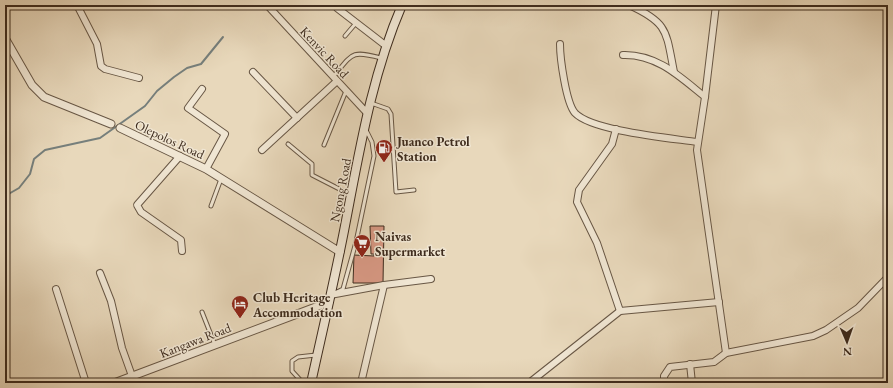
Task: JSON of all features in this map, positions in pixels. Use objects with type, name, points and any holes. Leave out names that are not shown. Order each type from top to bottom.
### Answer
[{"type":"main road","name":"Ngong Road","points":[[311,383],[340,252],[369,102],[385,45],[402,5]]},
{"type":"street","points":[[77,5],[97,44],[101,66],[105,69],[139,78]]},
{"type":"street","name":"Kenvic Road","points":[[267,5],[367,113]]},
{"type":"street","points":[[630,5],[650,14],[660,23],[668,45],[674,72]]},
{"type":"street","points":[[716,5],[706,97],[697,142],[726,353]]},
{"type":"street","points":[[337,8],[385,45]]},
{"type":"street","name":"Olepolos Road","points":[[5,38],[32,85],[44,97],[111,124],[206,169],[340,252]]},
{"type":"street","points":[[560,44],[563,71],[571,107],[574,113],[590,123],[616,129],[697,142]]},
{"type":"street","points":[[623,55],[646,57],[664,65],[706,97]]},
{"type":"street","points":[[253,72],[297,118]]},
{"type":"street","points":[[262,150],[297,118],[335,79]]},
{"type":"street","points":[[202,89],[188,108],[225,134],[206,169]]},
{"type":"street","points":[[616,129],[612,144],[579,190],[577,197],[579,207],[598,243],[620,311]]},
{"type":"street","points":[[180,156],[137,205],[141,212],[181,240],[182,251]]},
{"type":"street","points":[[100,272],[113,308],[122,348],[132,376]]},
{"type":"street","points":[[664,383],[664,376],[670,367],[714,362],[726,353],[808,337],[826,330],[858,308],[888,277]]},
{"type":"street","points":[[330,299],[384,285],[431,279]]},
{"type":"street","points":[[361,383],[369,355],[384,285]]},
{"type":"street","points":[[56,289],[86,383]]},
{"type":"street","name":"Kangawa Road","points":[[116,383],[330,299]]},
{"type":"street","points":[[529,383],[620,311],[719,302]]},
{"type":"street","points":[[690,364],[692,383]]},
{"type":"lane","points":[[345,36],[356,23]]},
{"type":"lane","points":[[335,79],[355,54],[361,53],[381,58]]},
{"type":"lane","points":[[324,145],[346,91]]},
{"type":"lane","points":[[369,102],[388,109],[391,114],[396,192],[414,190]]},
{"type":"lane","points":[[330,299],[343,289],[356,242],[374,156],[372,142],[364,127]]},
{"type":"lane","points":[[288,144],[311,163],[312,175],[351,195]]},
{"type":"lane","points":[[211,206],[222,178]]},
{"type":"lane","points":[[202,312],[215,345]]},
{"type":"lane","points":[[303,383],[292,372],[292,361],[298,358],[317,355]]},
{"type":"building","points":[[370,226],[384,226],[383,283],[353,283],[354,255],[374,256],[374,254],[371,254]]},
{"type":"waterway","points":[[5,196],[19,188],[30,174],[34,159],[45,150],[100,138],[145,106],[157,91],[174,77],[187,68],[201,64],[223,37]]},
{"type":"place","name":"Juanco Petrol Station","points":[[384,163]]},
{"type":"place","name":"Naivas Supermarket","points":[[362,258]]},
{"type":"place","name":"Club Heritage Accommodation","points":[[240,319]]}]
